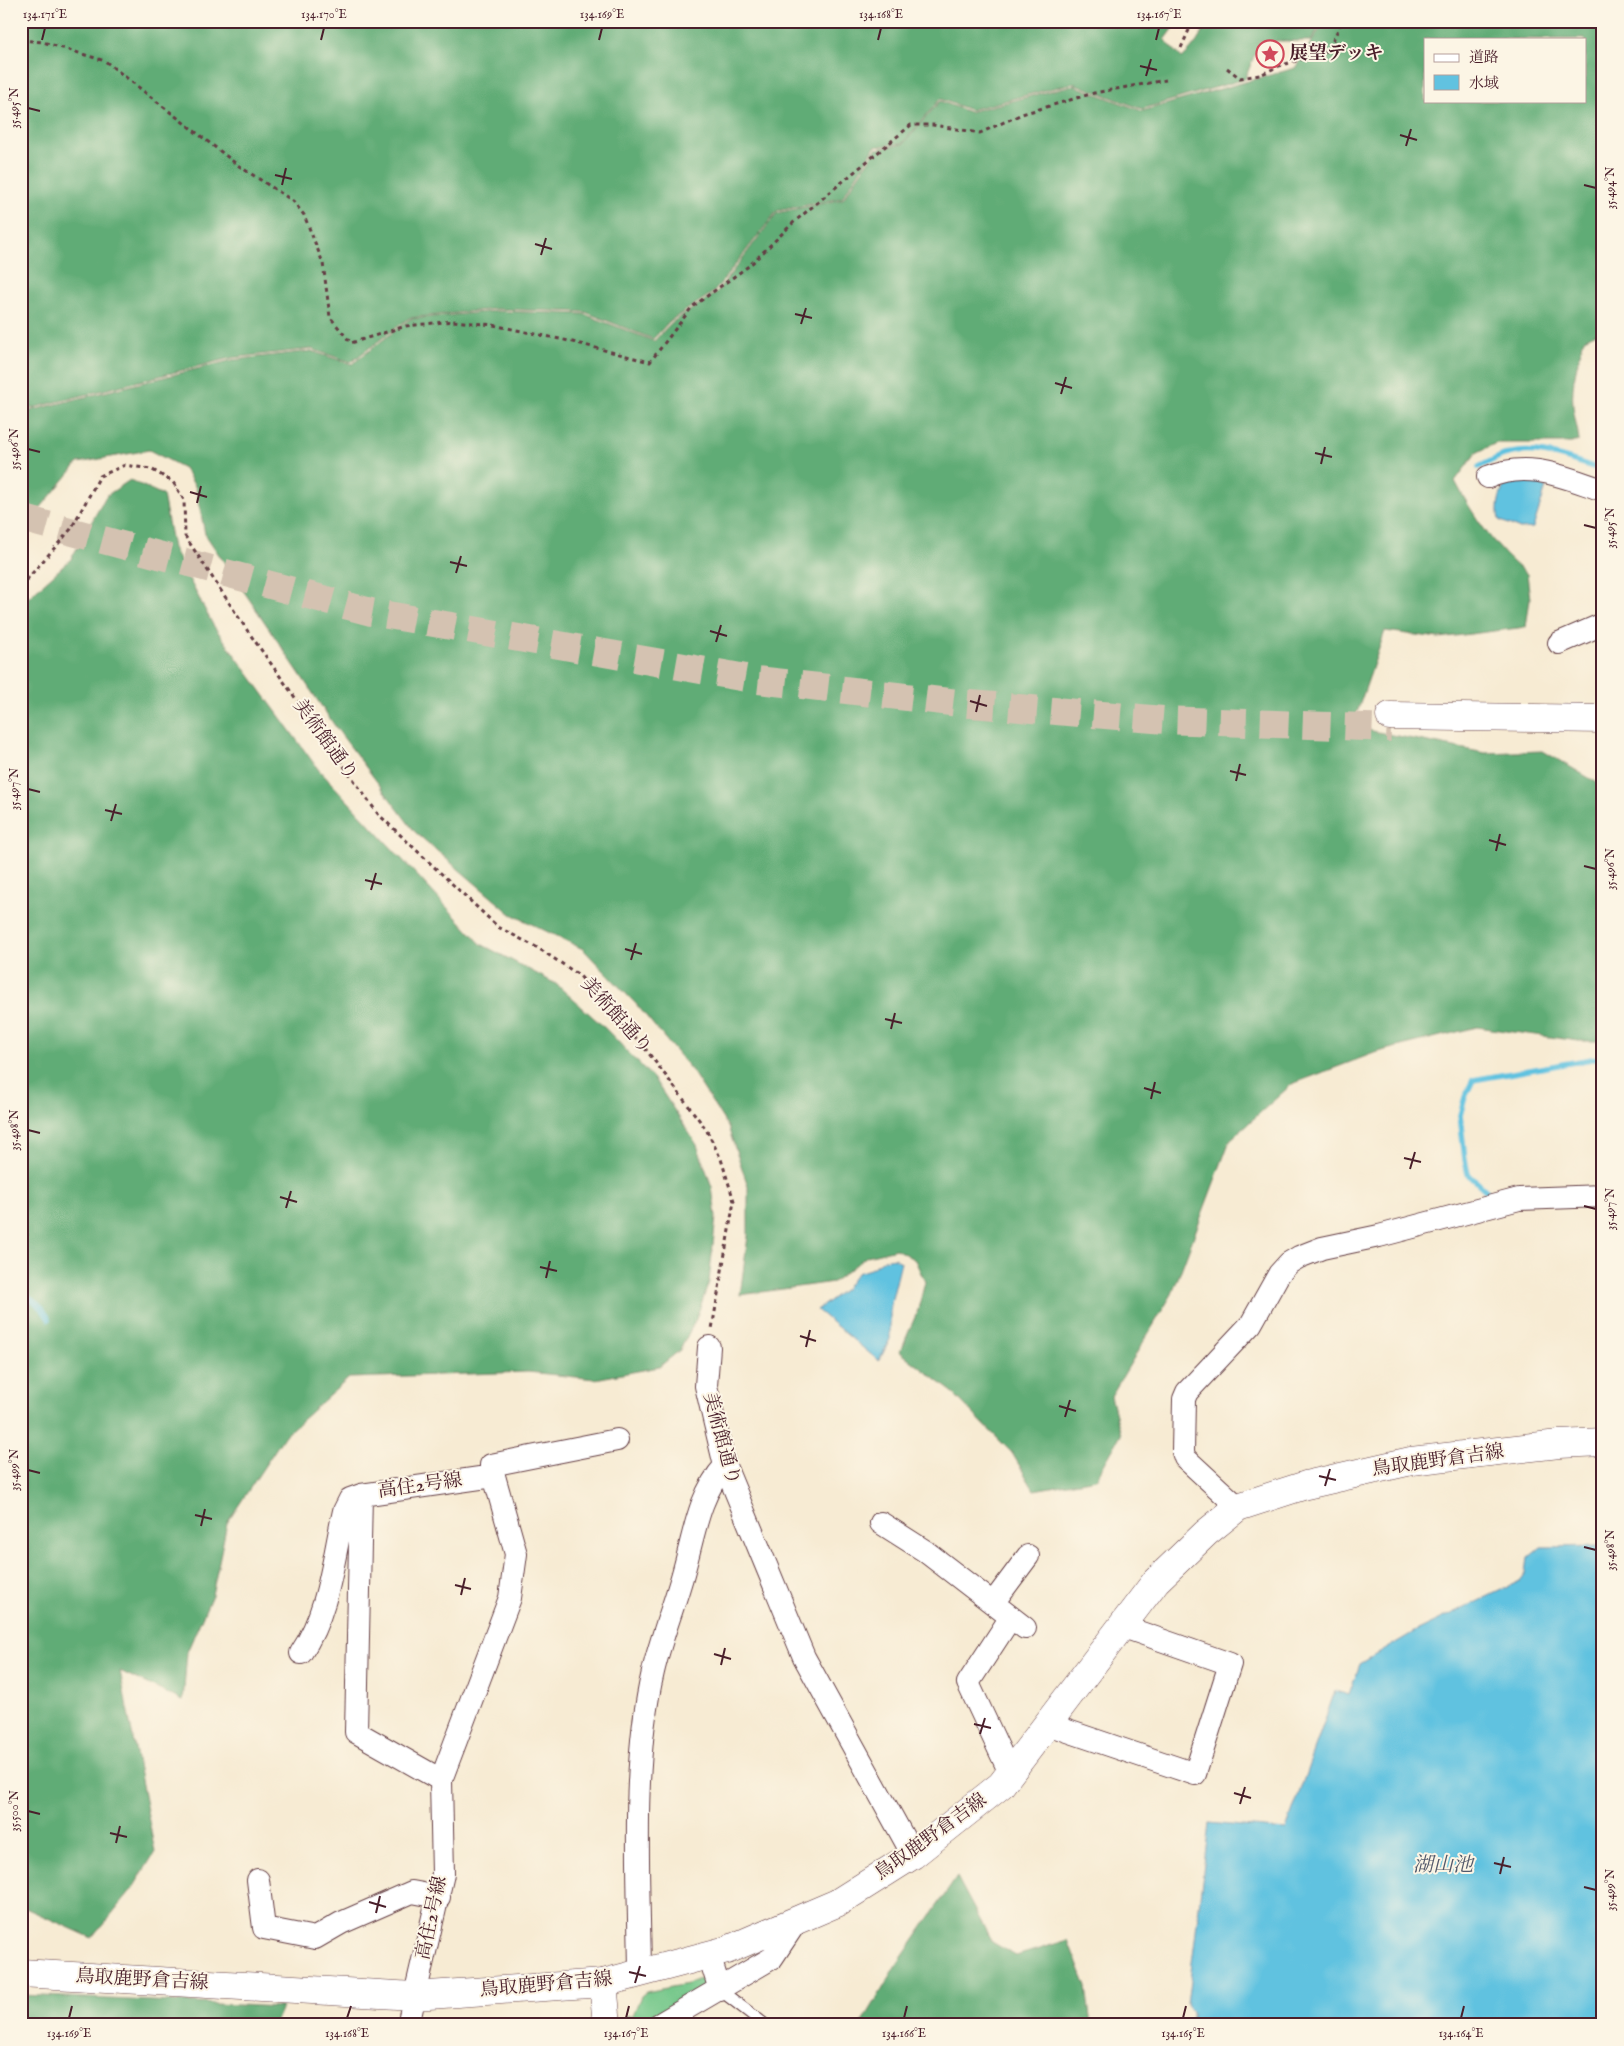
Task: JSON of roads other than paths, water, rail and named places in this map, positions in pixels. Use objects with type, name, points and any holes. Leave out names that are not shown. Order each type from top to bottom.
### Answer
[{"type":"main road","points":[[1603,719],[1391,722],[1603,732]]},
{"type":"main road","name":"鳥取鹿野倉吉線","points":[[21,1973],[414,1996],[602,1983],[726,1950],[837,1903],[913,1856],[1001,1785],[1156,1581],[1206,1532],[1238,1507],[1306,1485],[1411,1461],[1559,1444],[1603,1442]]},
{"type":"main road","points":[[602,1983],[607,2025]]},
{"type":"street","points":[[1488,477],[1504,470],[1526,468],[1603,490]]},
{"type":"street","points":[[1559,643],[1603,624]]},
{"type":"street","points":[[1238,1507],[1185,1458],[1183,1452],[1184,1399],[1193,1385],[1251,1324],[1279,1274],[1289,1263],[1322,1248],[1379,1236],[1519,1199],[1603,1196]]},
{"type":"street","name":"美術館通り","points":[[710,1347],[706,1386],[724,1466],[804,1657],[913,1856]]},
{"type":"street","points":[[494,1476],[491,1465],[617,1440]]},
{"type":"street","points":[[640,1973],[638,1805],[646,1715],[653,1671],[699,1517],[714,1477],[724,1466]]},
{"type":"street","name":"高住2号線","points":[[408,2025],[443,1874],[441,1780],[510,1598],[516,1554],[494,1476],[361,1495],[356,1732],[441,1780]]},
{"type":"street","points":[[301,1653],[310,1640],[320,1615],[344,1511],[350,1499],[361,1495]]},
{"type":"street","points":[[881,1523],[925,1550],[1018,1623],[968,1682],[1010,1773]]},
{"type":"street","points":[[993,1603],[1028,1556]]},
{"type":"street","points":[[1047,1724],[1195,1774],[1230,1664],[1121,1626]]},
{"type":"street","points":[[258,1880],[264,1928],[315,1938],[340,1923],[412,1892],[439,1897]]},
{"type":"street","points":[[658,2025],[772,1958],[798,1919]]},
{"type":"street","points":[[708,1955],[720,1990]]},
{"type":"lane","points":[[720,1990],[763,2023],[762,2025]]},
{"type":"water","points":[[1518,479],[1539,482],[1546,487],[1533,528],[1520,529],[1499,520],[1499,500],[1506,481]]},
{"type":"water","points":[[894,1258],[901,1262],[890,1307],[890,1339],[879,1361],[817,1310],[845,1289],[857,1273],[870,1269],[884,1260]]},
{"type":"water","name":"湖山池","points":[[1603,1546],[1603,2025],[1192,2025],[1192,2012],[1187,2005],[1209,1823],[1286,1830],[1335,1691],[1349,1695],[1360,1664],[1414,1632],[1520,1581],[1526,1573],[1528,1558],[1541,1547]]},
{"type":"waterway","points":[[1479,467],[1504,455],[1529,451],[1567,458],[1603,470]]},
{"type":"waterway","points":[[1494,1198],[1468,1174],[1465,1160],[1460,1115],[1465,1097],[1473,1080],[1603,1057]]},
{"type":"waterway","points":[[21,1292],[41,1307],[49,1319]]},
{"type":"tunnel","points":[[21,518],[371,612],[758,680],[959,703],[1164,720],[1391,728]]},
{"type":"place","name":"展望デッキ","points":[[1270,54]]}]
